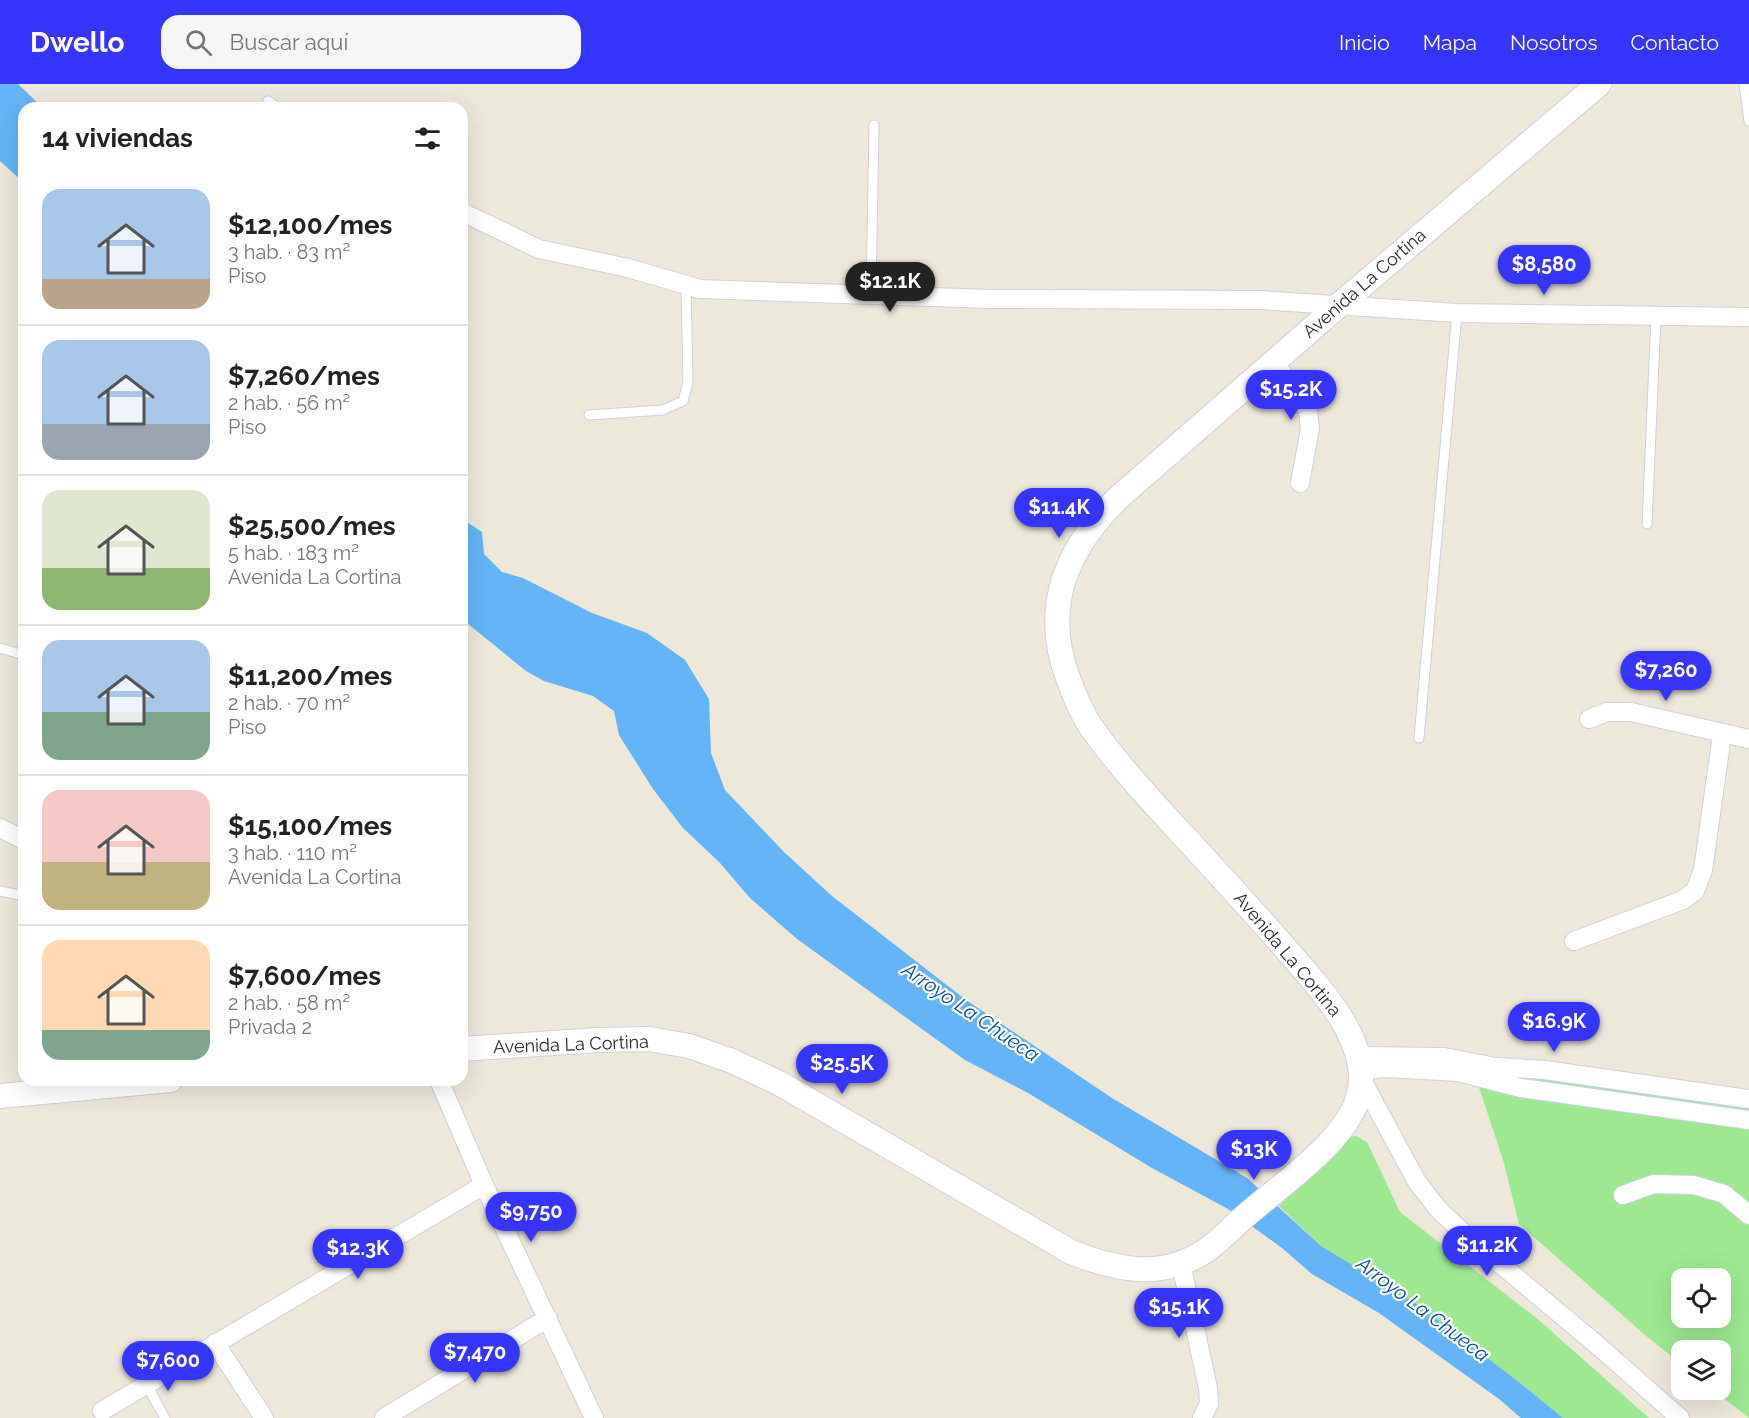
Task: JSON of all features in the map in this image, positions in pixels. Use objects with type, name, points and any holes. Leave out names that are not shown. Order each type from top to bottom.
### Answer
[{"type":"main road","name":"Avenida La Cortina","points":[[468,1049],[629,1039],[649,1039],[689,1046],[732,1061],[779,1083],[1071,1252],[1099,1263],[1141,1271],[1164,1269],[1206,1251],[1330,1143],[1348,1119],[1358,1100],[1360,1069],[1344,1022],[1331,1002],[1248,905],[1146,795],[1090,725],[1074,697],[1058,640],[1059,592],[1067,568],[1097,519],[1119,497],[1338,306],[1599,84]]},
{"type":"main road","points":[[0,1096],[106,1086]]},
{"type":"street","points":[[468,215],[538,249],[628,268],[700,289],[991,298],[1250,300],[1456,313],[1749,317]]},
{"type":"street","points":[[1274,362],[1308,410],[1310,428],[1300,483]]},
{"type":"street","points":[[1589,719],[1607,712],[1631,712],[1722,735],[1749,739]]},
{"type":"street","points":[[1574,941],[1683,900],[1695,891],[1703,870],[1722,735]]},
{"type":"street","points":[[0,828],[18,837]]},
{"type":"street","points":[[1360,1069],[1444,1057],[1496,1067],[1545,1070],[1749,1099]]},
{"type":"street","points":[[1360,1069],[1388,1068],[1458,1072],[1521,1088],[1749,1120]]},
{"type":"street","points":[[1360,1069],[1417,1182],[1439,1210],[1680,1418]]},
{"type":"street","points":[[442,1086],[484,1185],[594,1418]]},
{"type":"street","points":[[1623,1195],[1654,1184],[1694,1185],[1724,1194],[1749,1215]]},
{"type":"street","points":[[102,1411],[484,1185]]},
{"type":"street","points":[[1180,1264],[1208,1388],[1209,1404],[1202,1418]]},
{"type":"street","points":[[384,1418],[548,1318]]},
{"type":"street","points":[[215,1343],[264,1418]]},
{"type":"lane","points":[[1744,84],[1749,121]]},
{"type":"lane","points":[[871,294],[874,125]]},
{"type":"lane","points":[[589,415],[663,410],[683,401],[688,382],[686,286]]},
{"type":"lane","points":[[1419,738],[1456,313]]},
{"type":"lane","points":[[1647,524],[1656,316]]},
{"type":"lane","points":[[0,648],[18,653]]},
{"type":"lane","points":[[0,891],[18,895]]},
{"type":"lane","points":[[146,1384],[165,1418]]},
{"type":"green space","points":[[1470,1060],[1749,1099],[1749,1418],[1726,1400],[1731,1400],[1731,1340],[1671,1340],[1671,1356],[1519,1224],[1504,1163]]},
{"type":"green space","points":[[1356,1136],[1367,1142],[1400,1212],[1540,1321],[1649,1418],[1563,1418],[1415,1303],[1321,1246],[1279,1206],[1348,1137]]},
{"type":"water","points":[[0,84],[18,84],[37,102],[18,102],[18,178],[0,161]]},
{"type":"water","name":"Arroyo La Chueca","points":[[468,523],[482,532],[484,554],[502,572],[523,578],[592,613],[647,633],[685,660],[709,699],[711,753],[725,790],[784,852],[832,896],[966,1000],[1112,1098],[1247,1178],[1321,1246],[1415,1303],[1563,1418],[1521,1418],[1499,1399],[1379,1313],[1312,1274],[1282,1248],[1228,1209],[1152,1168],[1028,1093],[965,1060],[797,939],[750,898],[720,863],[683,828],[653,789],[619,735],[614,711],[593,696],[544,681],[526,671],[468,624]]}]
